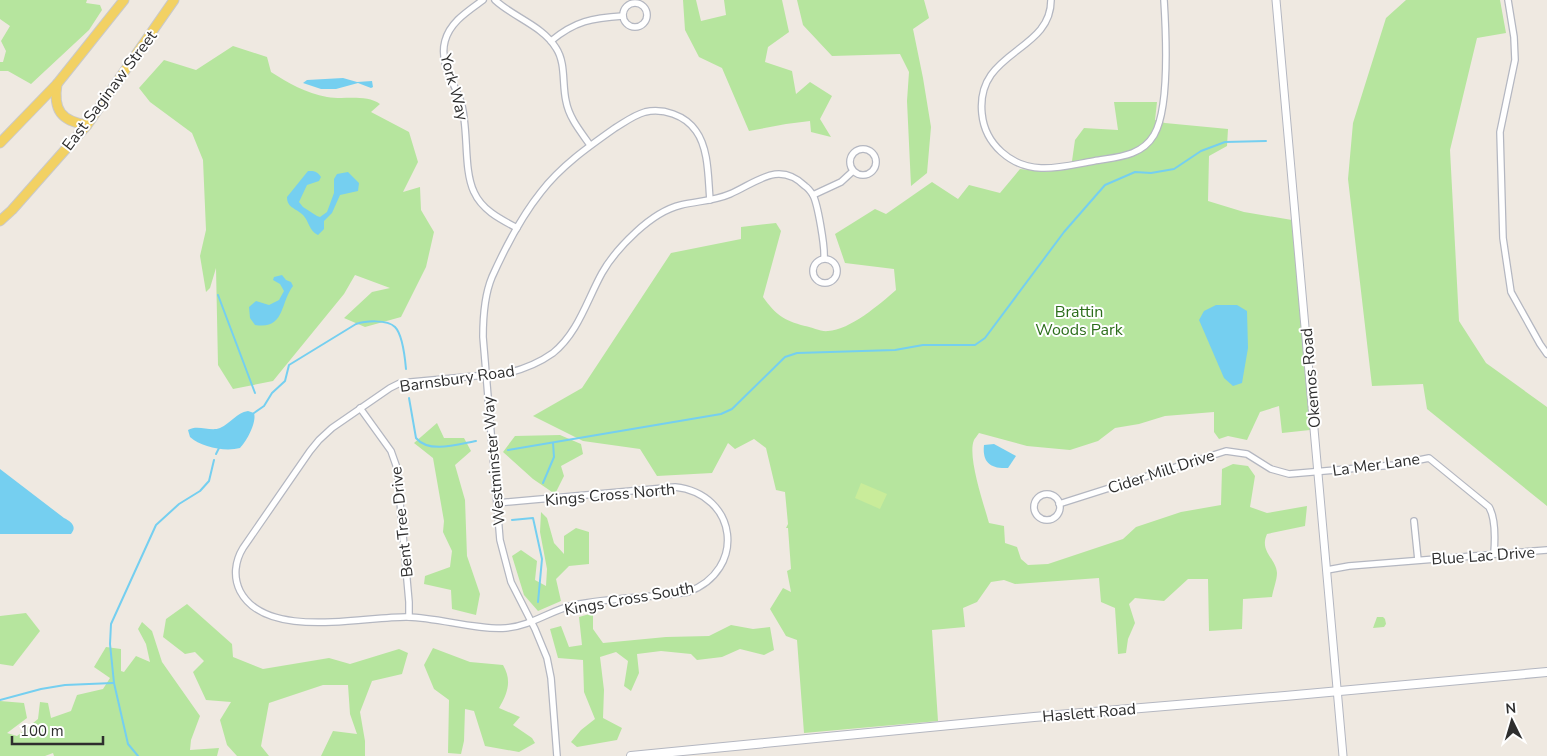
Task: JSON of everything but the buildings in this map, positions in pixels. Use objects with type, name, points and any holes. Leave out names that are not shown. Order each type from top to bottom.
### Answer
[{"type":"main road","points":[[0,143],[57,84],[124,0]]},
{"type":"main road","name":"East Saginaw Street","points":[[0,221],[12,210],[87,125],[174,0]]},
{"type":"main road","points":[[57,84],[55,97],[57,108],[69,120],[87,125]]},
{"type":"main road","name":"Haslett Road","points":[[631,756],[1024,718],[1338,692],[1547,672]]},
{"type":"street","name":"York Way","points":[[483,0],[454,23],[446,39],[444,57],[446,69],[463,113],[469,171],[474,192],[481,204],[494,215],[517,228]]},
{"type":"street","points":[[495,0],[551,41],[557,49],[561,59],[566,102],[569,111],[590,145]]},
{"type":"street","points":[[1051,0],[1049,15],[1041,31],[1000,63],[991,74],[985,87],[982,101],[982,116],[986,130],[994,143],[1004,154],[1017,163],[1032,167],[1047,168],[1127,156],[1139,151],[1152,139],[1159,122],[1164,92],[1166,62],[1164,0]]},
{"type":"street","name":"Okemos Road","points":[[1276,0],[1343,756]]},
{"type":"street","points":[[1508,0],[1514,37],[1515,60],[1500,132],[1503,238],[1511,292],[1547,354]]},
{"type":"street","points":[[635,3],[642,6],[646,12],[643,23],[636,26],[626,23],[623,16],[623,12],[628,6],[635,3]]},
{"type":"street","points":[[551,41],[568,28],[582,21],[623,16]]},
{"type":"street","name":"Westminster Way","points":[[558,756],[547,658],[511,582],[500,540],[483,337],[485,300],[492,278],[517,228],[540,192],[590,145],[632,118],[645,112],[658,111],[673,114],[686,121],[696,130],[702,141],[705,153],[710,200]]},
{"type":"street","points":[[865,149],[873,153],[876,161],[872,172],[864,176],[853,171],[850,159],[856,151],[865,149]]},
{"type":"street","points":[[824,258],[824,248],[813,195],[841,182],[853,171]]},
{"type":"street","name":"Barnsbury Road","points":[[409,617],[312,623],[287,620],[252,606],[237,585],[236,564],[243,548],[314,446],[332,428],[400,383],[508,373],[524,369],[554,352],[573,330],[602,272],[623,244],[650,220],[665,211],[681,205],[729,195],[756,179],[776,174],[786,175],[797,180],[806,186],[813,195]]},
{"type":"street","points":[[824,258],[831,260],[837,270],[835,278],[825,283],[817,280],[813,273],[816,262],[824,258]]},
{"type":"street","name":"Bent Tree Drive","points":[[360,408],[391,451],[397,468],[409,617]]},
{"type":"street","name":"Cider Mill Drive","points":[[1059,504],[1226,451],[1247,454],[1271,469],[1280,472],[1294,474],[1318,472]]},
{"type":"street","name":"La Mer Lane","points":[[1318,472],[1394,465],[1430,458],[1489,507],[1492,512],[1494,553]]},
{"type":"street","name":"Kings Cross North","points":[[497,504],[675,486],[701,494],[714,503],[723,517],[728,534]]},
{"type":"street","points":[[1046,494],[1054,497],[1059,504],[1057,516],[1049,520],[1041,519],[1035,513],[1035,501],[1042,495],[1046,494]]},
{"type":"street","name":"Blue Lac Drive","points":[[1414,521],[1418,560]]},
{"type":"street","name":"Kings Cross South","points":[[409,617],[445,620],[491,628],[507,628],[531,622],[560,609],[585,603],[676,594],[698,588],[713,577],[724,562],[728,534]]},
{"type":"street","name":"Blue Lac Drive","points":[[1327,570],[1349,566],[1547,550]]},
{"type":"green space","points":[[0,0],[87,0],[86,3],[100,5],[102,10],[89,30],[31,84],[8,71],[0,71],[0,62],[3,62],[6,51],[1,41],[10,26],[0,19]]},
{"type":"green space","points":[[683,0],[696,0],[701,21],[726,15],[724,0],[782,0],[789,32],[768,47],[765,62],[792,71],[796,94],[810,82],[832,96],[820,119],[831,137],[811,132],[810,121],[749,131],[722,68],[699,57],[685,30]]},
{"type":"green space","points":[[797,0],[924,0],[929,18],[913,29],[931,127],[927,173],[911,186],[907,101],[909,72],[900,54],[832,56],[803,25]]},
{"type":"green space","points":[[1406,0],[1500,0],[1506,33],[1477,38],[1450,150],[1459,321],[1486,363],[1547,407],[1547,506],[1427,409],[1423,384],[1372,386],[1348,179],[1353,123],[1386,18]]},
{"type":"green space","points":[[233,46],[267,57],[271,72],[305,90],[327,97],[362,98],[380,104],[371,112],[409,132],[418,162],[403,192],[420,187],[421,210],[434,232],[426,267],[401,317],[365,327],[344,318],[372,292],[390,288],[355,275],[344,294],[273,381],[233,389],[218,365],[216,268],[210,288],[206,292],[200,256],[206,230],[203,160],[192,133],[150,102],[139,88],[164,60],[196,70]]},
{"type":"green space","name":"Brattin Woods Park","points":[[1114,102],[1157,102],[1155,120],[1165,123],[1228,129],[1227,146],[1209,156],[1208,201],[1244,212],[1292,220],[1310,430],[1282,433],[1279,406],[1260,412],[1247,440],[1228,436],[1219,439],[1214,432],[1214,412],[1165,416],[1139,424],[1115,428],[1098,441],[1070,450],[1027,446],[979,433],[972,447],[974,469],[989,523],[1004,526],[1005,543],[1017,547],[1021,559],[1028,565],[1048,564],[1123,539],[1136,527],[1181,512],[1221,505],[1222,469],[1233,464],[1248,466],[1255,476],[1250,507],[1267,513],[1307,506],[1305,526],[1267,534],[1265,540],[1266,550],[1274,563],[1277,573],[1272,597],[1243,599],[1242,629],[1209,631],[1208,579],[1188,579],[1164,601],[1135,598],[1129,604],[1135,623],[1128,639],[1126,653],[1118,654],[1115,608],[1101,602],[1099,578],[1015,584],[1004,580],[991,582],[977,602],[963,608],[965,627],[932,630],[938,721],[804,733],[797,640],[786,636],[770,609],[783,588],[791,592],[787,571],[791,569],[788,528],[786,528],[788,524],[785,492],[776,490],[766,448],[754,439],[735,449],[728,443],[712,473],[657,476],[640,449],[583,441],[533,416],[582,388],[671,253],[741,239],[741,227],[776,223],[781,231],[763,297],[776,313],[797,324],[822,331],[837,330],[864,315],[896,290],[894,269],[845,263],[835,234],[875,209],[886,214],[932,182],[958,199],[969,185],[1000,193],[1020,169],[1046,172],[1071,168],[1075,140],[1084,128],[1118,130]]},
{"type":"green space","points":[[437,423],[444,438],[464,438],[471,451],[455,465],[465,500],[467,556],[480,594],[476,615],[452,609],[451,590],[424,584],[425,576],[450,567],[452,551],[443,532],[444,521],[433,458],[414,443]]},
{"type":"green space","points":[[560,435],[581,444],[583,454],[561,466],[564,476],[555,494],[533,479],[503,452],[515,436]]},
{"type":"green space","points":[[861,483],[887,494],[880,509],[855,498]]},
{"type":"green space","points":[[541,512],[547,518],[554,543],[564,554],[564,536],[576,528],[589,532],[589,564],[569,566],[556,579],[561,601],[538,611],[524,595],[512,556],[521,550],[537,561],[535,580],[546,586],[547,569],[540,532]]},
{"type":"green space","points":[[187,604],[232,644],[233,657],[263,669],[329,658],[350,664],[399,649],[408,653],[402,674],[372,681],[360,712],[365,741],[365,756],[321,756],[333,731],[357,734],[350,714],[348,685],[323,685],[269,703],[261,746],[269,756],[237,756],[227,745],[220,720],[231,702],[206,700],[193,672],[204,661],[195,652],[185,654],[163,637],[166,619]]},
{"type":"green space","points":[[26,613],[40,631],[13,666],[0,664],[0,616]]},
{"type":"green space","points":[[593,613],[593,629],[603,643],[666,637],[709,636],[731,625],[753,629],[770,627],[774,650],[764,655],[740,649],[722,657],[697,660],[691,654],[661,651],[637,654],[639,673],[631,691],[624,686],[628,661],[616,652],[600,657],[604,690],[603,718],[622,728],[617,740],[577,747],[571,742],[581,730],[595,719],[584,692],[583,660],[558,658],[550,629],[561,626],[569,647],[582,645],[579,617]]},
{"type":"green space","points":[[1377,617],[1385,619],[1386,624],[1384,627],[1373,628]]},
{"type":"green space","points":[[142,622],[152,631],[162,662],[200,716],[191,740],[190,750],[219,748],[217,756],[54,756],[53,753],[45,756],[0,756],[0,701],[24,703],[27,718],[7,733],[17,736],[38,719],[40,702],[48,703],[51,718],[71,711],[77,695],[103,689],[110,678],[94,667],[106,647],[121,649],[121,671],[124,672],[136,656],[150,662],[146,644],[138,629]]},
{"type":"green space","points":[[433,648],[470,662],[503,665],[506,671],[508,686],[499,708],[520,717],[513,725],[532,738],[535,743],[519,752],[485,746],[474,711],[465,709],[464,741],[461,754],[448,753],[449,700],[434,689],[424,665]]},
{"type":"water","points":[[343,78],[357,82],[372,81],[373,87],[358,83],[336,89],[321,89],[303,83],[307,80]]},
{"type":"water","points":[[308,171],[315,172],[321,177],[319,181],[307,185],[299,202],[303,207],[320,217],[327,212],[334,193],[334,179],[337,174],[348,172],[359,183],[358,191],[340,195],[332,213],[324,221],[324,229],[318,235],[313,231],[305,217],[290,206],[287,201],[287,197]]},
{"type":"water","points":[[282,275],[293,286],[280,314],[272,323],[255,325],[250,318],[249,307],[256,301],[269,305],[279,300],[284,291],[280,284],[273,280],[274,277]]},
{"type":"water","points":[[1216,305],[1237,305],[1247,311],[1248,348],[1242,383],[1233,386],[1224,378],[1199,320],[1204,311]]},
{"type":"water","points":[[248,411],[254,413],[254,422],[248,437],[240,448],[214,448],[200,444],[190,437],[188,430],[192,428],[220,428],[240,414]]},
{"type":"water","points":[[994,444],[1016,456],[1008,468],[992,466],[986,460],[984,445]]},
{"type":"water","points":[[0,469],[71,523],[74,529],[71,534],[0,534]]},
{"type":"waterway","points":[[508,450],[721,414],[732,409],[785,357],[797,353],[895,350],[923,345],[975,345],[985,338],[1064,232],[1105,185],[1135,172],[1151,173],[1174,169],[1201,151],[1225,142],[1266,141]]},
{"type":"waterway","points":[[218,295],[255,393]]},
{"type":"waterway","points":[[254,413],[264,406],[272,393],[285,381],[289,365],[356,324],[382,322],[395,327],[402,341],[406,369]]},
{"type":"waterway","points":[[409,398],[416,438],[422,443],[428,446],[444,447],[476,441]]},
{"type":"waterway","points":[[543,483],[554,457],[553,443]]},
{"type":"waterway","points":[[216,454],[219,448]]},
{"type":"waterway","points":[[138,756],[128,744],[114,683],[110,644],[111,624],[156,525],[179,504],[200,491],[209,481],[214,460]]},
{"type":"waterway","points":[[512,520],[533,518],[542,559],[538,602]]},
{"type":"waterway","points":[[0,700],[65,685],[113,683]]}]
